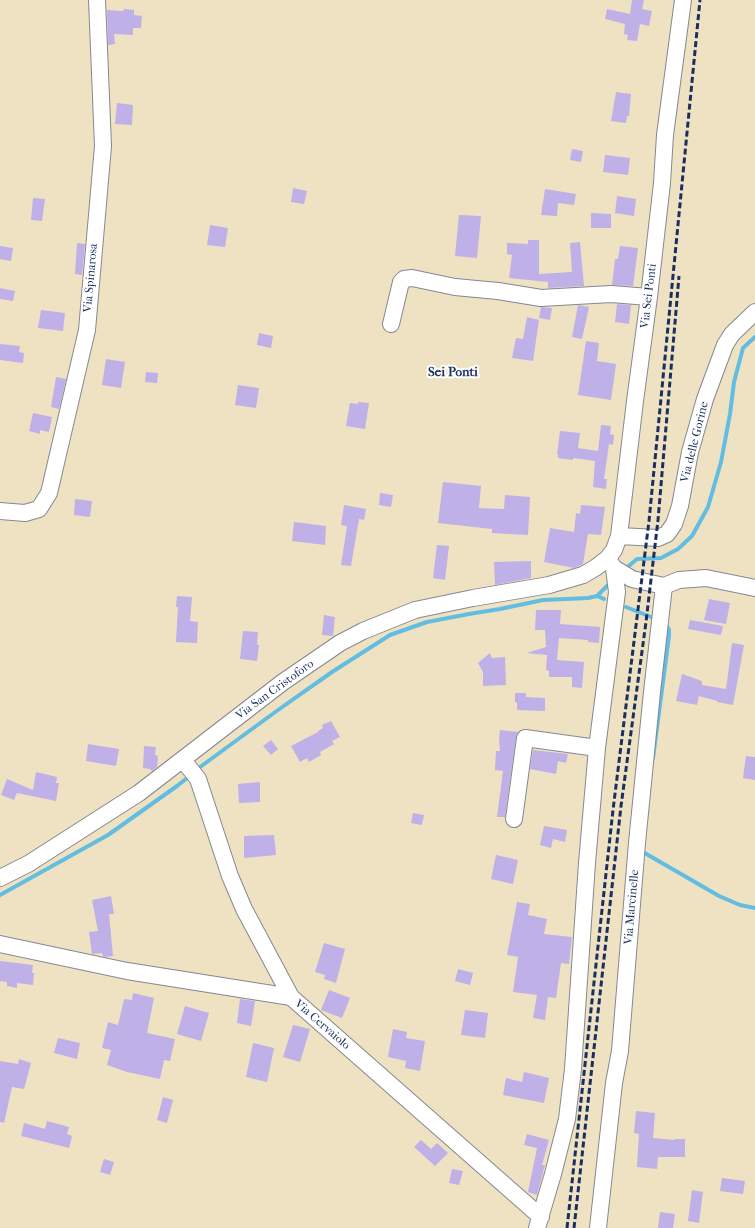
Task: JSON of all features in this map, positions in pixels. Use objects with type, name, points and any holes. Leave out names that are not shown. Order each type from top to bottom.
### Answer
[{"type":"street","name":"Via Spinarosa","points":[[0,510],[25,513],[40,509],[49,493],[87,330],[102,146],[96,0]]},
{"type":"street","name":"Via Sei Ponti","points":[[583,575],[595,568],[610,563],[619,536],[649,298],[662,183],[665,135],[683,0]]},
{"type":"street","points":[[391,324],[401,282],[404,279],[412,278],[455,287],[498,291],[541,298],[611,294],[649,298]]},
{"type":"street","name":"Via delle Gorine","points":[[619,536],[658,538],[667,534],[674,524],[680,506],[690,452],[705,399],[725,345],[732,334],[755,312]]},
{"type":"street","points":[[610,563],[632,579],[664,586],[679,580],[706,578],[755,588]]},
{"type":"street","points":[[539,1222],[562,1143],[568,1112],[573,1069],[587,863],[597,748],[617,592],[610,563]]},
{"type":"street","name":"Via San Cristoforo","points":[[0,878],[28,864],[140,793],[185,762],[283,682],[340,644],[363,631],[416,610],[473,598],[549,585],[583,575]]},
{"type":"street","name":"Via Marcinelle","points":[[598,1228],[614,1083],[620,1051],[637,843],[664,586]]},
{"type":"street","points":[[514,819],[525,738],[597,748]]},
{"type":"street","name":"Via Cervaiolo","points":[[185,762],[198,779],[233,882],[244,909],[291,997],[539,1222]]},
{"type":"street","points":[[0,944],[127,971],[291,997]]},
{"type":"building","points":[[632,0],[644,0],[642,9],[652,11],[649,26],[640,24],[637,41],[627,40],[628,35],[624,34],[625,24],[605,19],[607,9],[630,14]]},
{"type":"building","points":[[124,9],[134,10],[134,15],[142,16],[141,28],[133,28],[133,35],[114,34],[115,44],[108,45],[107,10],[123,11]]},
{"type":"building","points":[[616,92],[631,94],[629,116],[627,116],[626,123],[611,121]]},
{"type":"building","points":[[117,103],[133,105],[132,125],[115,124]]},
{"type":"building","points":[[572,149],[583,151],[581,162],[570,160]]},
{"type":"building","points":[[605,155],[630,158],[628,175],[603,172]]},
{"type":"building","points":[[293,188],[307,191],[304,204],[291,202]]},
{"type":"building","points":[[545,189],[576,194],[574,205],[558,203],[557,216],[541,215]]},
{"type":"building","points":[[617,196],[636,199],[634,216],[615,213]]},
{"type":"building","points":[[33,198],[45,199],[42,221],[31,220]]},
{"type":"building","points":[[591,213],[611,214],[611,228],[591,228]]},
{"type":"building","points":[[459,215],[481,216],[477,258],[455,256]]},
{"type":"building","points":[[210,225],[228,228],[225,247],[207,245]]},
{"type":"building","points":[[528,240],[539,240],[539,274],[572,272],[570,243],[580,242],[584,286],[548,288],[548,282],[509,278],[512,255],[507,254],[507,243],[528,244]]},
{"type":"building","points":[[77,243],[85,244],[82,275],[75,274]]},
{"type":"building","points":[[0,246],[13,248],[11,261],[0,259]]},
{"type":"building","points":[[620,246],[638,248],[633,286],[612,285],[615,259],[618,259]]},
{"type":"building","points":[[0,288],[15,291],[13,301],[0,299]]},
{"type":"building","points":[[617,304],[631,305],[629,324],[615,322]]},
{"type":"building","points":[[578,305],[589,307],[582,339],[572,337]]},
{"type":"building","points":[[541,307],[552,308],[550,320],[539,318]]},
{"type":"building","points":[[41,310],[65,313],[63,331],[38,328]]},
{"type":"building","points":[[527,317],[539,320],[533,361],[512,358],[516,338],[523,339]]},
{"type":"building","points":[[259,333],[273,336],[271,348],[257,345]]},
{"type":"building","points":[[586,341],[599,343],[597,361],[616,364],[611,400],[578,395]]},
{"type":"building","points":[[0,344],[20,346],[19,352],[24,353],[23,363],[0,360]]},
{"type":"building","points":[[106,359],[125,362],[121,388],[102,385]]},
{"type":"building","points":[[146,372],[158,373],[157,383],[145,382]]},
{"type":"building","points":[[56,377],[66,379],[59,409],[51,407]]},
{"type":"building","points":[[238,385],[259,388],[256,408],[235,405]]},
{"type":"building","points":[[358,402],[369,403],[365,429],[346,426],[350,403],[358,404]]},
{"type":"building","points":[[33,413],[52,417],[49,432],[40,430],[40,434],[29,431]]},
{"type":"building","points":[[601,425],[611,426],[610,434],[614,435],[613,445],[609,444],[604,479],[607,479],[606,489],[593,487],[595,461],[573,458],[573,460],[558,458],[557,455],[560,431],[580,433],[578,448],[598,451]]},
{"type":"building","points":[[443,482],[481,486],[479,508],[504,509],[505,495],[530,497],[528,535],[492,533],[492,529],[438,523]]},
{"type":"building","points":[[380,493],[393,495],[391,507],[379,505]]},
{"type":"building","points":[[75,499],[92,501],[90,517],[74,515]]},
{"type":"building","points":[[344,505],[366,509],[364,520],[359,519],[351,566],[341,565],[347,526],[341,525]]},
{"type":"building","points":[[581,505],[605,507],[601,535],[588,534],[583,564],[574,568],[544,562],[550,528],[574,532],[576,513],[580,514]]},
{"type":"building","points":[[294,522],[326,526],[325,545],[292,541]]},
{"type":"building","points":[[437,545],[449,546],[445,580],[433,578]]},
{"type":"building","points":[[531,561],[531,578],[495,585],[494,562]]},
{"type":"building","points":[[177,596],[192,597],[190,621],[198,622],[197,643],[176,642],[178,607],[176,607]]},
{"type":"building","points":[[709,599],[730,603],[726,624],[704,620]]},
{"type":"building","points":[[536,610],[561,610],[560,624],[600,627],[599,643],[588,642],[588,640],[559,638],[557,660],[584,662],[582,688],[572,687],[572,677],[549,677],[549,671],[546,670],[547,655],[527,653],[546,647],[545,630],[535,630]]},
{"type":"building","points":[[324,615],[335,617],[333,636],[322,635]]},
{"type":"building","points":[[690,620],[723,626],[721,635],[688,629]]},
{"type":"building","points":[[243,631],[258,632],[257,645],[259,645],[257,661],[240,659]]},
{"type":"building","points":[[732,643],[744,645],[733,705],[699,696],[697,705],[676,701],[682,674],[702,681],[702,685],[726,689]]},
{"type":"building","points":[[490,653],[492,658],[505,657],[506,685],[483,686],[483,672],[478,663]]},
{"type":"building","points":[[515,693],[526,693],[526,697],[545,698],[545,711],[517,710]]},
{"type":"building","points":[[331,721],[340,737],[332,741],[334,744],[320,752],[321,755],[309,762],[307,758],[300,762],[291,746],[318,732],[323,728],[322,725]]},
{"type":"building","points":[[500,730],[518,732],[516,737],[505,817],[497,817],[503,771],[495,770],[496,751],[500,751]]},
{"type":"building","points":[[271,740],[278,749],[271,755],[263,746]]},
{"type":"building","points":[[88,744],[119,749],[116,766],[86,761]]},
{"type":"building","points":[[144,746],[156,747],[155,755],[158,756],[157,767],[152,771],[150,769],[143,768]]},
{"type":"building","points":[[533,750],[568,754],[566,763],[558,761],[556,774],[530,769]]},
{"type":"building","points":[[746,756],[755,757],[755,780],[743,778]]},
{"type":"building","points":[[36,772],[57,777],[56,783],[59,783],[56,801],[17,793],[14,800],[1,795],[7,779],[33,790]]},
{"type":"building","points":[[260,782],[260,802],[239,803],[238,784]]},
{"type":"building","points":[[413,813],[424,815],[422,825],[411,823]]},
{"type":"building","points":[[544,826],[567,830],[565,842],[553,839],[551,848],[540,845]]},
{"type":"building","points":[[274,835],[276,855],[244,858],[244,836]]},
{"type":"building","points":[[496,855],[518,860],[513,884],[491,879]]},
{"type":"building","points":[[111,896],[114,914],[109,914],[113,956],[105,957],[102,953],[92,954],[89,932],[98,931],[92,900]]},
{"type":"building","points":[[517,902],[530,904],[528,915],[547,919],[544,934],[572,937],[569,964],[561,963],[556,998],[548,997],[545,1020],[533,1018],[537,995],[513,992],[518,957],[507,955]]},
{"type":"building","points":[[324,943],[345,949],[336,983],[324,979],[325,975],[315,972]]},
{"type":"building","points":[[0,961],[33,965],[33,985],[17,983],[17,988],[7,986],[7,982],[0,981]]},
{"type":"building","points":[[458,969],[473,973],[470,985],[455,981]]},
{"type":"building","points":[[329,990],[350,998],[342,1018],[321,1010]]},
{"type":"building","points":[[133,993],[154,998],[147,1033],[175,1039],[170,1061],[164,1060],[160,1079],[127,1072],[107,1065],[111,1050],[102,1048],[108,1022],[118,1025],[124,999],[132,1000]]},
{"type":"building","points":[[240,999],[255,1001],[251,1026],[237,1023]]},
{"type":"building","points":[[185,1006],[209,1013],[201,1041],[177,1034]]},
{"type":"building","points":[[465,1010],[488,1013],[485,1038],[461,1035]]},
{"type":"building","points":[[293,1025],[310,1029],[300,1062],[283,1057]]},
{"type":"building","points":[[393,1029],[407,1032],[406,1038],[425,1041],[420,1071],[405,1068],[406,1061],[388,1057]]},
{"type":"building","points":[[58,1038],[80,1043],[77,1059],[54,1053]]},
{"type":"building","points":[[253,1043],[274,1048],[267,1082],[246,1077]]},
{"type":"building","points":[[19,1059],[31,1063],[24,1089],[12,1087],[4,1123],[0,1122],[0,1061],[18,1064]]},
{"type":"building","points":[[524,1072],[549,1078],[544,1103],[503,1095],[506,1078],[522,1082]]},
{"type":"building","points":[[163,1097],[173,1100],[167,1123],[157,1120]]},
{"type":"building","points":[[636,1111],[655,1113],[653,1138],[674,1140],[685,1139],[685,1157],[658,1157],[657,1169],[637,1167],[639,1134],[634,1133]]},
{"type":"building","points":[[47,1121],[69,1127],[67,1134],[72,1136],[69,1148],[21,1136],[24,1123],[45,1129]]},
{"type":"building","points":[[527,1134],[549,1140],[542,1165],[545,1165],[537,1195],[528,1192],[537,1148],[524,1145]]},
{"type":"building","points":[[421,1140],[431,1149],[437,1143],[448,1153],[435,1166],[414,1147]]},
{"type":"building","points":[[104,1159],[114,1162],[110,1175],[100,1172]]},
{"type":"building","points":[[452,1169],[463,1171],[459,1185],[449,1183]]},
{"type":"building","points":[[722,1178],[745,1181],[743,1194],[720,1191]]},
{"type":"building","points":[[692,1190],[703,1192],[699,1223],[688,1221]]},
{"type":"building","points":[[660,1212],[675,1214],[673,1228],[658,1228]]},
{"type":"waterway","points":[[624,570],[637,559],[661,558],[678,549],[692,536],[708,507],[721,462],[734,382],[743,348],[755,337]]},
{"type":"waterway","points":[[196,770],[332,672],[390,635],[427,622],[543,600],[588,598],[597,596],[612,581]]},
{"type":"waterway","points":[[597,596],[604,599]]},
{"type":"waterway","points":[[626,607],[651,617]]},
{"type":"waterway","points":[[653,758],[669,636],[667,626]]},
{"type":"waterway","points":[[0,895],[108,835],[191,775]]},
{"type":"waterway","points":[[643,849],[643,852],[719,896],[740,905],[755,908]]},
{"type":"railway","points":[[567,1228],[613,810],[649,521],[700,0]]},
{"type":"railway","points":[[574,1228],[621,806],[658,520],[679,276]]},
{"type":"district","name":"Sei Ponti","points":[[453,373]]}]
